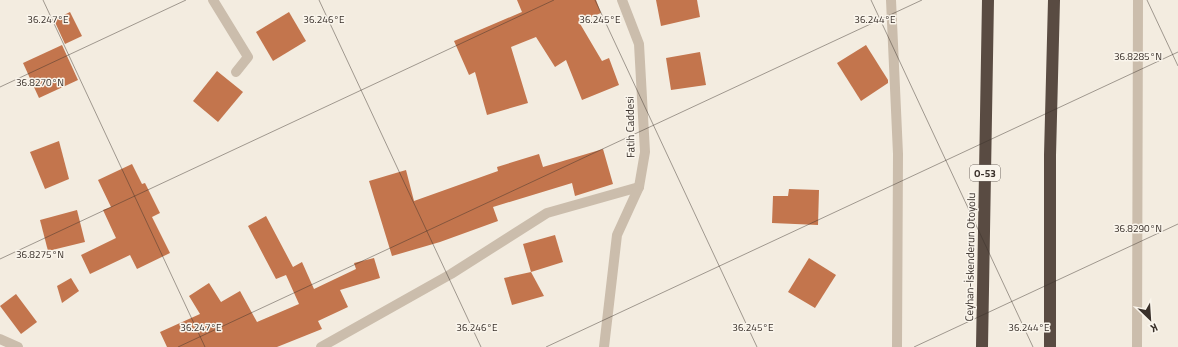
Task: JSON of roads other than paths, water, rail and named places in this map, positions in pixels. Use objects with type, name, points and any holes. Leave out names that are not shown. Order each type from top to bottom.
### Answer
[{"type":"highway","name":"Ceyhan-İskenderun Otoyolu","points":[[982,347],[988,0]]},
{"type":"highway","points":[[1050,347],[1050,154],[1054,0]]},
{"type":"street","points":[[213,0],[248,57],[236,72]]},
{"type":"street","name":"Fatih Caddesi","points":[[604,347],[617,235],[639,188],[645,152],[639,44],[622,0]]},
{"type":"street","points":[[891,0],[898,154],[897,347]]},
{"type":"street","points":[[1137,347],[1138,0]]},
{"type":"street","points":[[321,347],[451,274],[547,213],[639,188]]},
{"type":"street","points":[[0,339],[18,347]]}]
